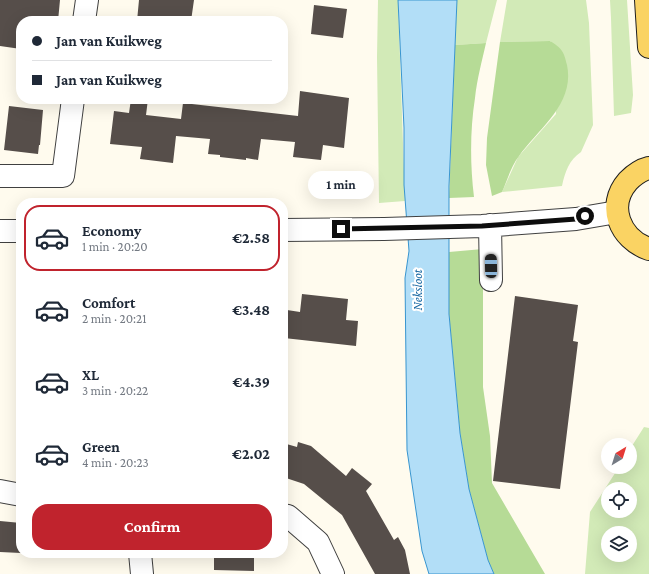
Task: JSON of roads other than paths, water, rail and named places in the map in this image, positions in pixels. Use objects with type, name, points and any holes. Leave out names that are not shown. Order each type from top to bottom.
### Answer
[{"type":"main road","points":[[646,0],[649,47]]},
{"type":"main road","points":[[649,168],[633,176],[624,186],[619,198],[617,212],[621,225],[628,237],[639,246],[649,249]]},
{"type":"street","points":[[85,16],[87,0]]},
{"type":"street","points":[[0,176],[63,176],[73,104]]},
{"type":"street","points":[[288,230],[397,229],[490,225],[576,219],[617,212]]},
{"type":"street","points":[[490,225],[491,280]]},
{"type":"street","points":[[0,231],[16,231]]},
{"type":"street","points":[[0,491],[16,494]]},
{"type":"street","points":[[288,516],[318,542],[333,574]]},
{"type":"street","points":[[140,558],[142,574]]},
{"type":"water","name":"Neksloot","points":[[398,0],[457,0],[449,186],[449,314],[460,433],[469,489],[488,560],[494,574],[429,574],[422,551],[407,450],[405,278],[409,251],[404,185],[404,128]]}]
